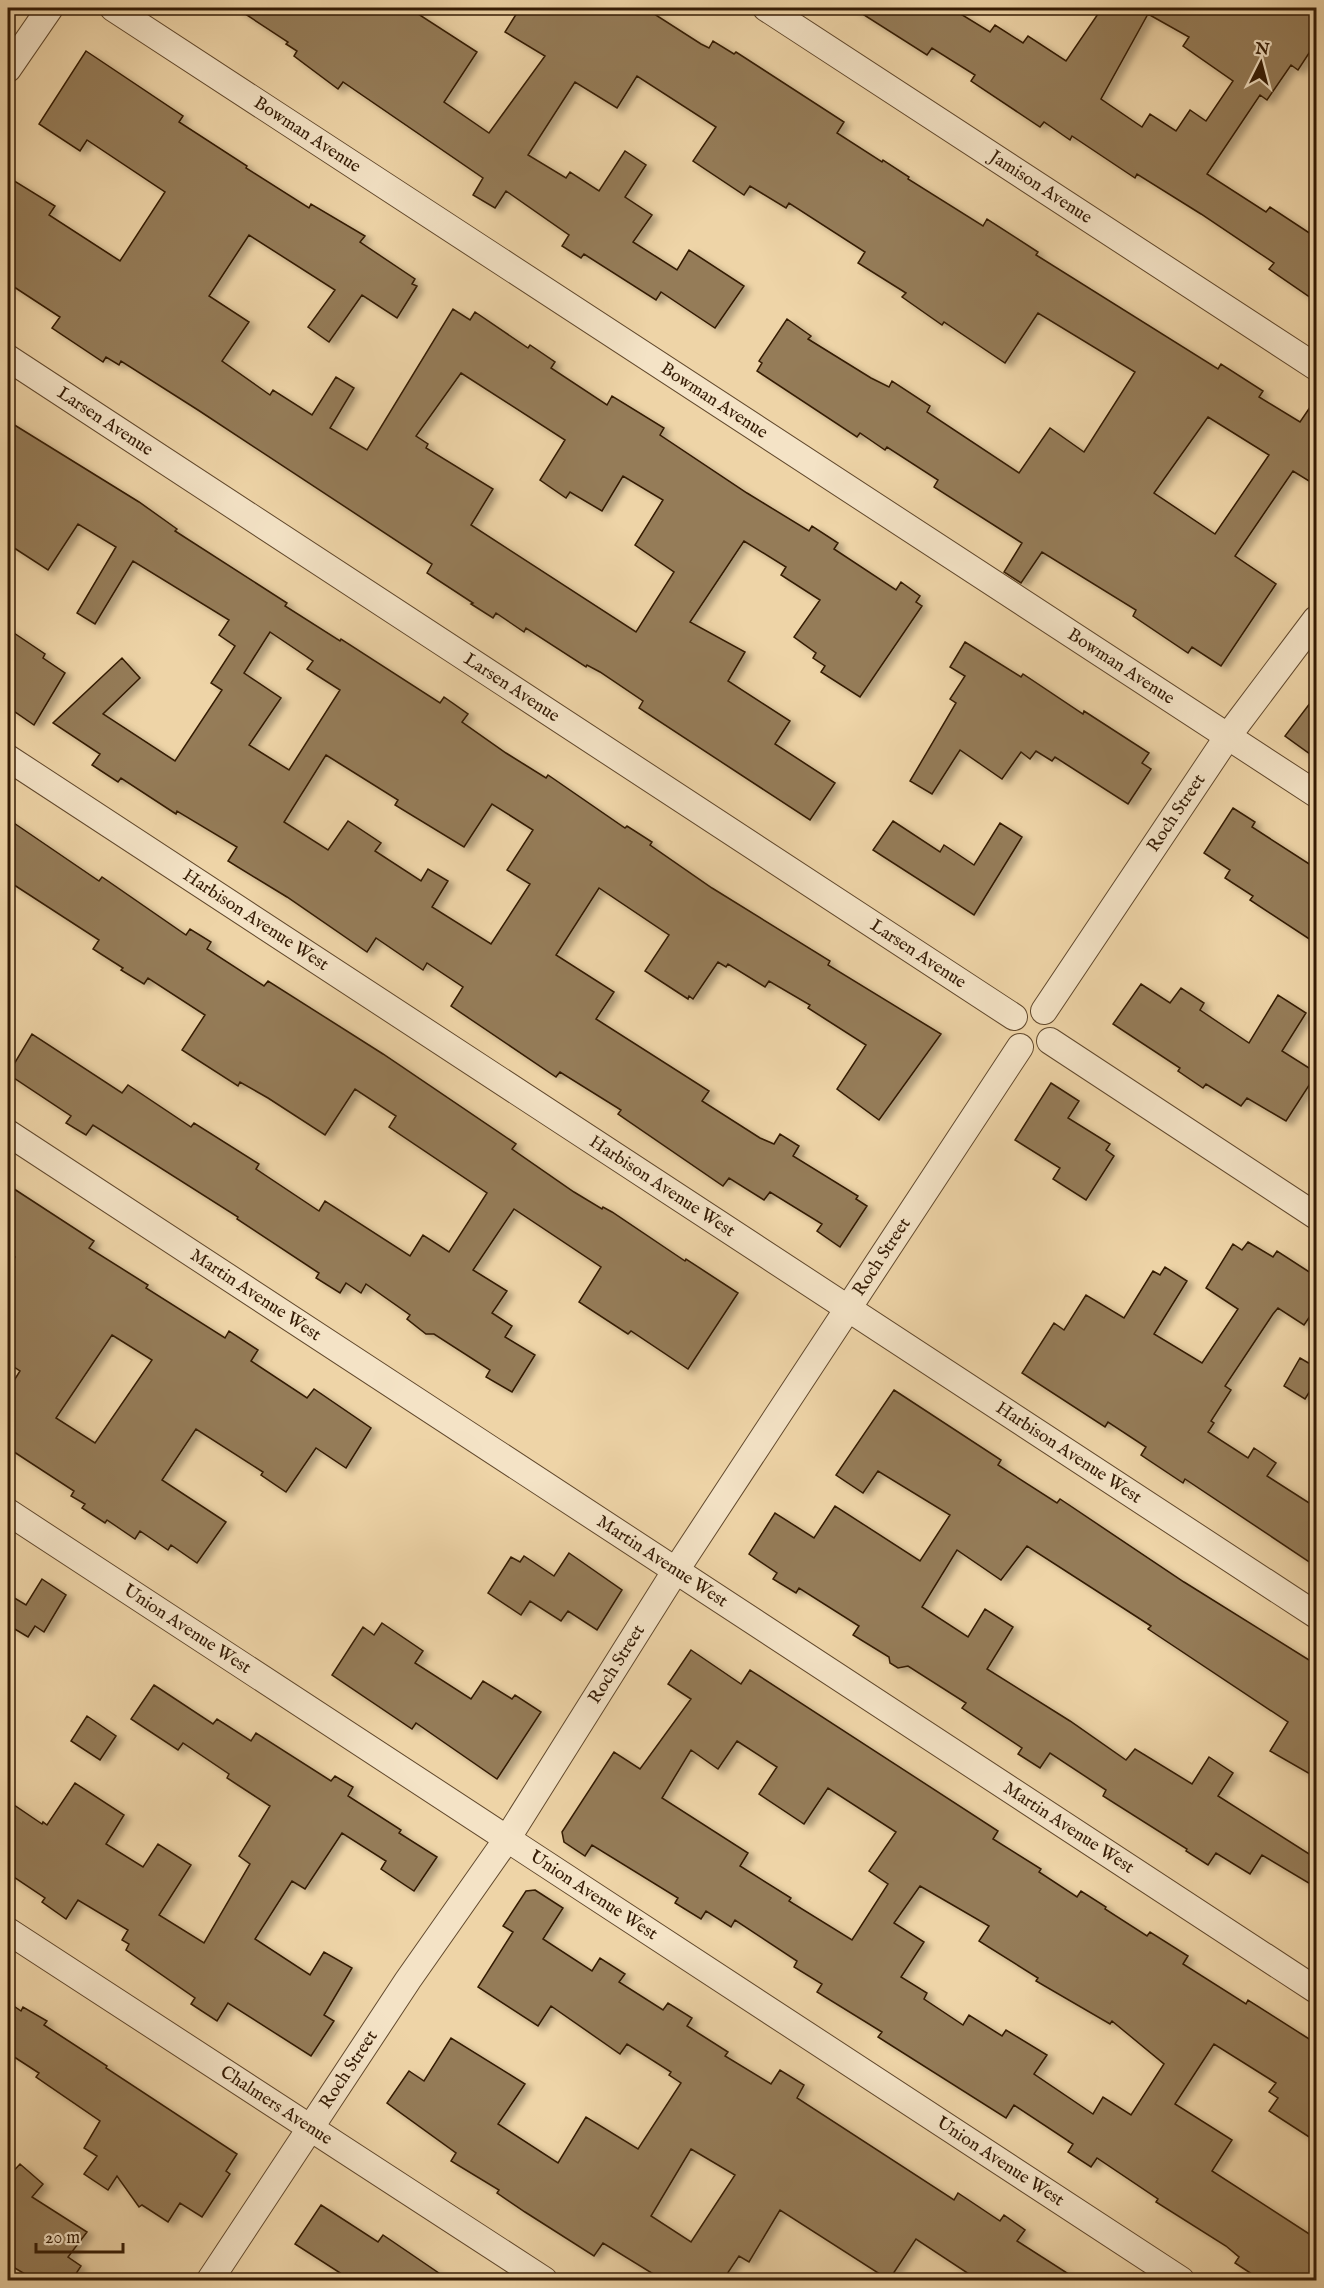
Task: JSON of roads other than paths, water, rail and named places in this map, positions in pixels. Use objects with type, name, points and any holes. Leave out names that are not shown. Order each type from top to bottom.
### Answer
[{"type":"street","points":[[8,69],[50,8]]},
{"type":"street","name":"Bowman Avenue","points":[[113,8],[1317,794]]},
{"type":"street","name":"Jamison Avenue","points":[[766,8],[1317,367]]},
{"type":"street","name":"Larsen Avenue","points":[[8,358],[1014,1017]]},
{"type":"street","name":"Roch Street","points":[[1044,1011],[1228,736],[1317,619]]},
{"type":"street","name":"Harbison Avenue West","points":[[8,758],[1317,1615]]},
{"type":"street","points":[[1025,1008],[1044,1011],[1054,1028],[1050,1041],[1043,1048],[1034,1051],[1020,1047],[1011,1036],[1010,1026],[1014,1017],[1025,1008]]},
{"type":"street","points":[[1050,1041],[1317,1216]]},
{"type":"street","name":"Roch Street","points":[[210,2280],[408,1980],[507,1839],[676,1570],[1020,1047]]},
{"type":"street","name":"Martin Avenue West","points":[[8,1133],[1317,1990]]},
{"type":"street","name":"Union Avenue West","points":[[8,1512],[1181,2280]]},
{"type":"street","name":"Chalmers Avenue","points":[[8,1931],[544,2280]]}]
